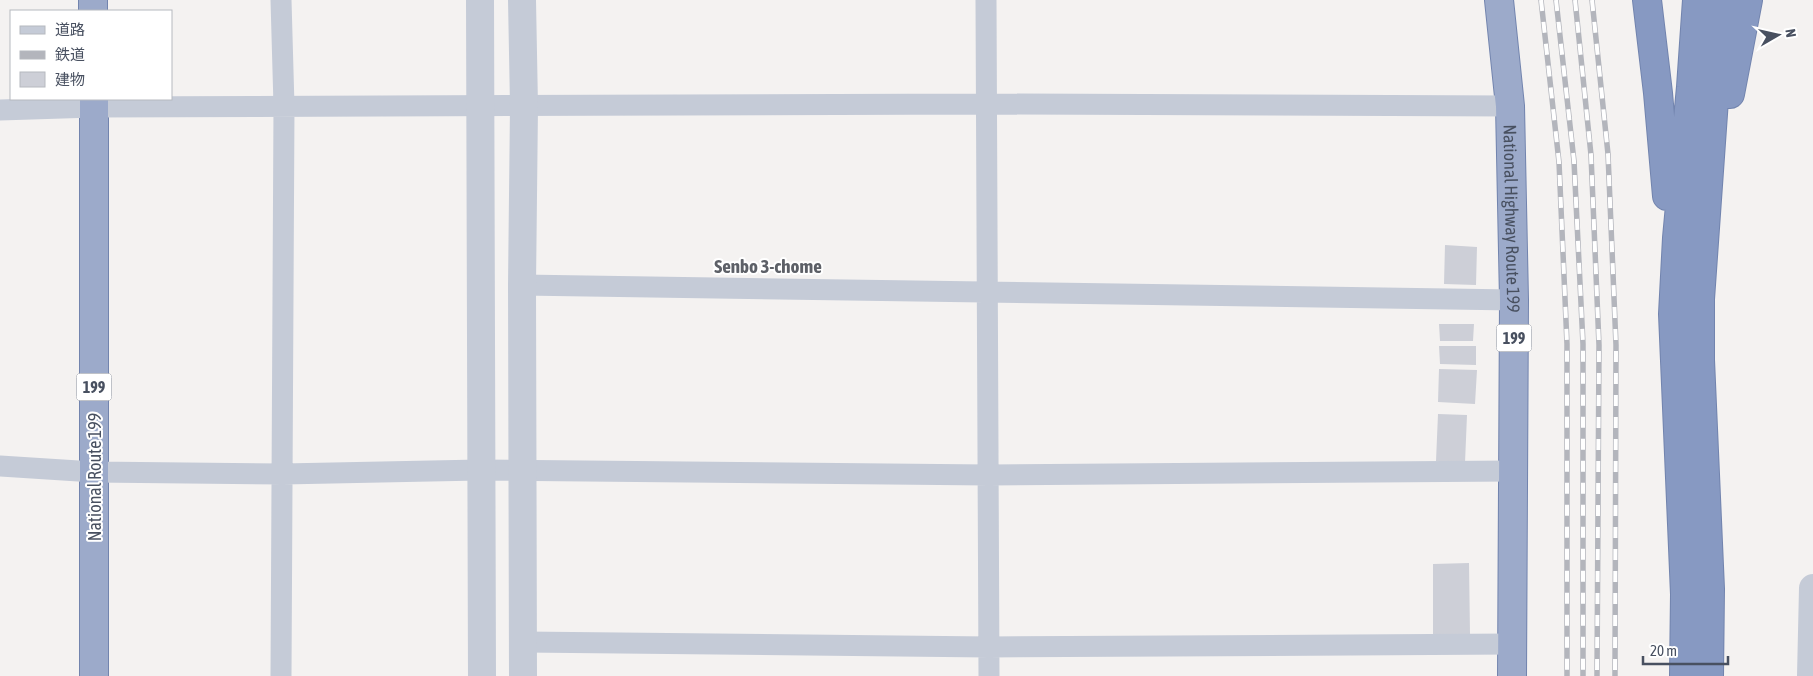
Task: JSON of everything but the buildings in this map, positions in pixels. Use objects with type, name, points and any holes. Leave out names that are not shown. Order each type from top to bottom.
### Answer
[{"type":"highway","name":"National Highway Route 199","points":[[1499,0],[1510,106],[1514,300],[1512,676]]},
{"type":"highway","points":[[1647,0],[1665,167],[1685,594],[1684,676]]},
{"type":"highway","points":[[1673,314],[1676,238],[1691,87],[1697,0]]},
{"type":"highway","points":[[1709,676],[1710,589],[1700,360],[1700,299],[1721,0]]},
{"type":"highway","points":[[1704,237],[1748,0]]},
{"type":"highway","name":"National Route 199","points":[[94,103],[94,676]]},
{"type":"street","points":[[281,0],[284,106],[281,676]]},
{"type":"street","points":[[480,0],[482,676]]},
{"type":"street","points":[[522,0],[524,106],[522,285],[524,676]]},
{"type":"street","points":[[986,0],[989,676]]},
{"type":"street","points":[[0,110],[94,103],[284,106],[985,104],[1510,106]]},
{"type":"street","points":[[522,285],[1514,300]]},
{"type":"street","points":[[0,466],[94,472],[283,474],[480,470],[989,475],[1513,471]]},
{"type":"street","points":[[1811,676],[1813,588]]},
{"type":"street","points":[[524,642],[989,647],[1512,644]]},
{"type":"railway","points":[[1541,0],[1559,162],[1567,344],[1567,676]]},
{"type":"railway","points":[[1556,0],[1574,161],[1583,344],[1583,676]]},
{"type":"railway","points":[[1575,0],[1591,155],[1599,345],[1597,676]]},
{"type":"railway","points":[[1592,0],[1608,154],[1616,345],[1615,676]]},
{"type":"district","name":"Senbo 3-chome","points":[[768,266]]}]
